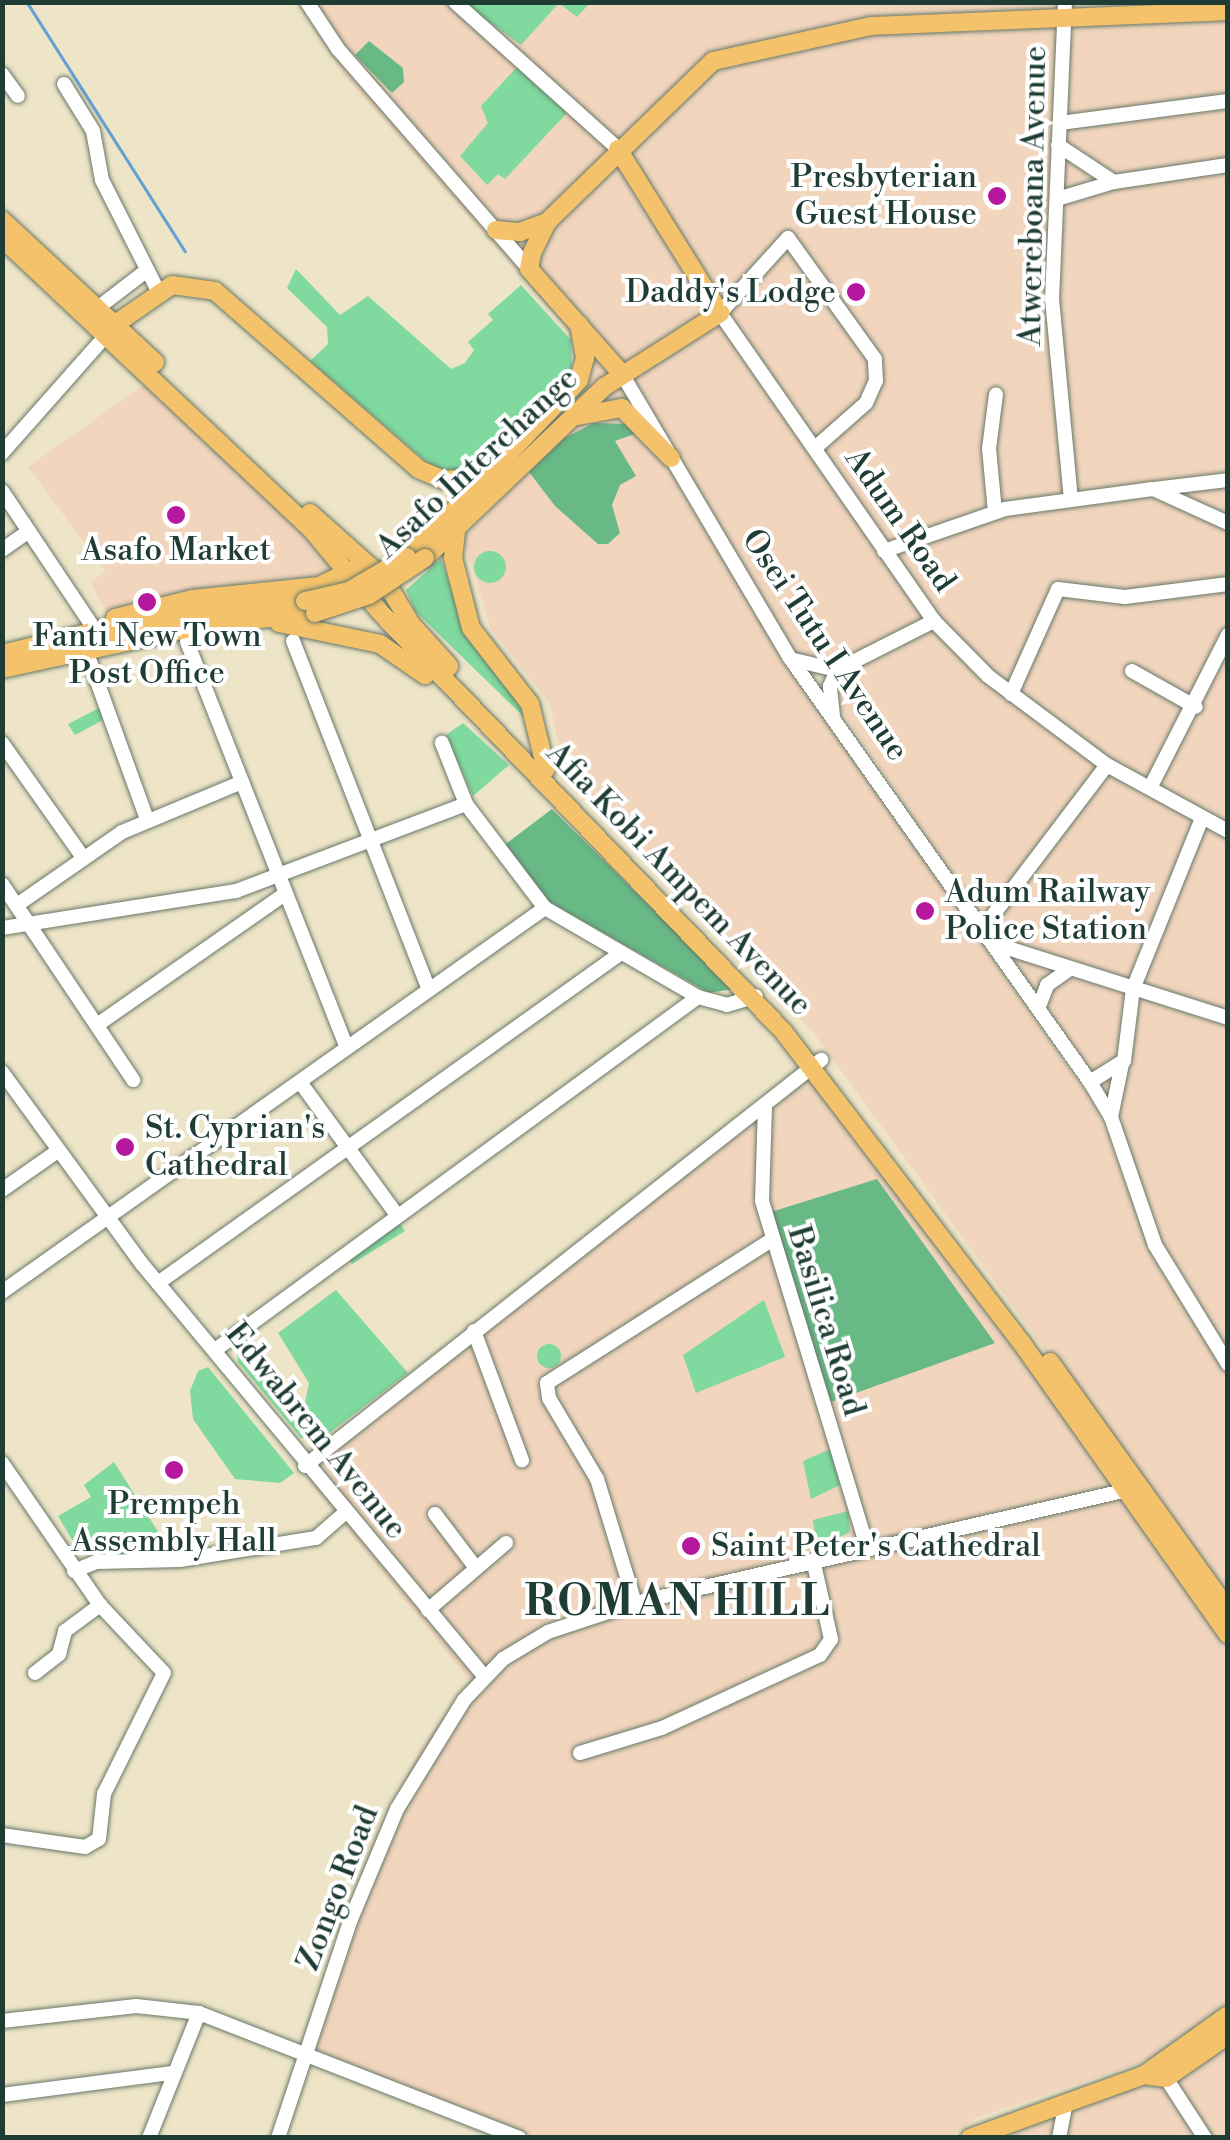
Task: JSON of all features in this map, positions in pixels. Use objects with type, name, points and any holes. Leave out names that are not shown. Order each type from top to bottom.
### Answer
[{"type":"main road","points":[[529,269],[547,222],[697,72],[729,54],[871,26],[1065,8],[1228,11]]},
{"type":"main road","name":"Adum Road","points":[[618,149],[720,313]]},
{"type":"main road","name":"Afia Kobi Ampem Avenue","points":[[2,220],[99,307],[112,328],[311,528],[348,574],[755,996]]},
{"type":"main road","points":[[496,230],[520,232],[547,222]]},
{"type":"main road","name":"Afia Kobi Ampem Avenue","points":[[2,238],[112,328],[370,565],[411,624],[817,1063],[1228,1610]]},
{"type":"main road","name":"Osei Tutu I Avenue","points":[[529,269],[622,374]]},
{"type":"main road","points":[[112,328],[158,292],[186,284],[228,299],[401,456],[444,480],[486,476]]},
{"type":"main road","name":"Asafo Interchange","points":[[310,607],[350,592],[402,561],[486,476],[564,422],[622,374],[720,313]]},
{"type":"main road","name":"Asafo Interchange","points":[[310,607],[395,581],[456,531],[578,380],[584,358],[579,325]]},
{"type":"main road","points":[[564,422],[596,408],[622,408],[671,458]]},
{"type":"main road","points":[[456,531],[453,558],[464,603],[488,656],[530,704],[546,770]]},
{"type":"main road","points":[[99,630],[124,614],[319,586],[370,565]]},
{"type":"main road","points":[[2,654],[99,630],[310,607]]},
{"type":"main road","points":[[249,620],[310,607]]},
{"type":"main road","points":[[2,670],[202,619],[249,620],[360,637],[405,656],[515,750]]},
{"type":"main road","name":"Afia Kobi Ampem Avenue","points":[[1134,1489],[1228,1634]]},
{"type":"main road","points":[[970,2138],[1144,2075],[1228,2014]]},
{"type":"main road","points":[[1144,2075],[1166,2078],[1228,2035]]},
{"type":"street","points":[[455,2],[618,149]]},
{"type":"street","name":"Osei Tutu I Avenue","points":[[308,3],[338,49],[529,269]]},
{"type":"street","name":"Atwereboana Avenue","points":[[1065,8],[1052,317],[1071,499]]},
{"type":"street","points":[[2,74],[18,96]]},
{"type":"street","points":[[64,84],[93,131],[102,180],[158,292]]},
{"type":"street","points":[[1060,123],[1228,101]]},
{"type":"street","points":[[1058,144],[1114,182]]},
{"type":"street","points":[[1057,199],[1114,182],[1228,165]]},
{"type":"street","points":[[720,313],[788,238],[871,345],[874,390],[815,448]]},
{"type":"street","points":[[99,307],[146,271]]},
{"type":"street","name":"Adum Road","points":[[720,313],[934,621],[1011,694],[1107,764],[1201,821],[1228,832]]},
{"type":"street","points":[[2,453],[112,328]]},
{"type":"street","name":"Osei Tutu I Avenue","points":[[622,374],[790,658],[1090,1082],[1111,1117],[1155,1245],[1225,1360]]},
{"type":"street","points":[[995,512],[990,449],[996,394]]},
{"type":"street","points":[[884,551],[995,512],[1228,480]]},
{"type":"street","points":[[1152,490],[1228,523]]},
{"type":"street","points":[[2,492],[99,630]]},
{"type":"street","points":[[2,550],[29,532]]},
{"type":"street","points":[[1011,694],[1058,588],[1125,597],[1228,584]]},
{"type":"street","points":[[790,658],[816,670],[837,670],[934,621]]},
{"type":"street","points":[[1150,788],[1196,706],[1228,636]]},
{"type":"street","points":[[293,641],[429,989]]},
{"type":"street","points":[[188,642],[347,1048]]},
{"type":"street","points":[[85,648],[147,819]]},
{"type":"street","points":[[833,717],[830,686],[837,670]]},
{"type":"street","points":[[1132,671],[1196,706]]},
{"type":"street","points":[[442,743],[466,804],[545,908],[698,997],[727,1005],[755,996]]},
{"type":"street","points":[[2,744],[82,856]]},
{"type":"street","points":[[984,927],[1107,764]]},
{"type":"street","points":[[18,904],[82,856],[147,819],[242,782]]},
{"type":"street","points":[[2,928],[27,920],[236,891],[466,804]]},
{"type":"street","points":[[1111,1117],[1133,989],[1201,821]]},
{"type":"street","points":[[2,884],[133,1080]]},
{"type":"street","points":[[96,1025],[285,894]]},
{"type":"street","points":[[2,1292],[545,908]]},
{"type":"street","points":[[994,944],[1228,1018]]},
{"type":"street","points":[[158,1283],[621,953]]},
{"type":"street","points":[[1038,1009],[1047,985],[1071,968]]},
{"type":"street","points":[[215,1350],[698,997]]},
{"type":"street","points":[[305,1466],[817,1063]]},
{"type":"street","points":[[1090,1082],[1122,1064]]},
{"type":"street","points":[[300,1082],[398,1216]]},
{"type":"street","name":"Edwabrem Avenue","points":[[5,1083],[305,1466],[484,1676]]},
{"type":"street","name":"Basilica Road","points":[[765,1106],[760,1189],[868,1547]]},
{"type":"street","points":[[741,1124],[762,1147]]},
{"type":"street","points":[[2,1190],[58,1151]]},
{"type":"street","points":[[635,1603],[598,1479],[548,1398],[548,1383],[772,1239]]},
{"type":"street","points":[[474,1332],[522,1460]]},
{"type":"street","points":[[1225,1360],[1228,1338]]},
{"type":"street","points":[[2,1463],[8,1483],[100,1605],[164,1673],[104,1794],[98,1839],[85,1847],[2,1835]]},
{"type":"street","name":"Zongo Road","points":[[278,2138],[351,1918],[397,1810],[422,1761],[484,1676],[548,1632],[635,1603],[1134,1489]]},
{"type":"street","points":[[74,1571],[96,1562],[180,1560],[316,1538],[345,1513]]},
{"type":"street","points":[[436,1514],[476,1568]]},
{"type":"street","points":[[428,1610],[506,1543]]},
{"type":"street","points":[[580,1752],[662,1728],[820,1655],[831,1640],[813,1560]]},
{"type":"street","points":[[35,1673],[58,1654],[64,1631],[100,1605]]},
{"type":"street","points":[[2,2021],[159,2006],[199,2013],[520,2138]]},
{"type":"street","points":[[149,2138],[171,2073],[199,2013]]},
{"type":"street","points":[[2,2095],[171,2073]]},
{"type":"street","points":[[1166,2078],[1205,2138]]},
{"type":"street","points":[[1059,2138],[1066,2103]]},
{"type":"shaded area","points":[[298,3],[1227,3],[1227,1348],[1162,1243],[1128,1145],[1049,1015],[836,703],[839,677],[812,664],[791,670],[1095,1106],[1161,1271],[1227,1374],[1227,1601],[813,1032],[555,767],[559,746],[550,704],[491,629],[463,539],[559,441],[538,415],[574,374],[579,355],[565,326],[343,74]]},
{"type":"shaded area","name":"Asafo Market","points":[[150,380],[337,562],[327,580],[109,616],[90,582],[106,572],[28,467]]},
{"type":"shaded area","points":[[807,1067],[987,1290],[1227,1642],[1227,2010],[1158,2057],[976,2118],[950,2137],[508,2137],[299,2055],[373,1841],[422,1746],[470,1681],[296,1466]]},
{"type":"shaded area","points":[[1227,2031],[1227,2137],[983,2138],[1157,2081]]},
{"type":"green space","points":[[463,3],[559,3],[521,45]]},
{"type":"green space","points":[[559,3],[590,3],[577,17]]},
{"type":"green space","points":[[369,41],[403,68],[404,82],[392,93],[355,55]]},
{"type":"green space","points":[[517,67],[567,113],[505,179],[498,174],[487,185],[460,156],[488,123],[481,106]]},
{"type":"green space","points":[[296,269],[340,315],[368,296],[451,369],[465,363],[474,350],[468,342],[493,320],[488,314],[521,285],[571,340],[572,372],[489,463],[449,472],[429,464],[310,361],[328,344],[327,327],[287,288]]},
{"type":"green space","points":[[594,423],[632,424],[640,432],[615,441],[636,476],[620,485],[612,505],[620,533],[608,544],[598,544],[555,506],[529,472],[564,438]]},
{"type":"green space","points":[[490,551],[501,556],[506,567],[501,578],[490,583],[479,578],[474,567],[479,556]]},
{"type":"green space","points":[[441,559],[469,640],[516,693],[529,722],[415,611],[406,590]]},
{"type":"green space","points":[[99,708],[103,720],[75,735],[68,724]]},
{"type":"green space","points":[[463,723],[509,765],[473,796],[446,735]]},
{"type":"green space","points":[[552,809],[733,989],[709,993],[546,900],[503,846]]},
{"type":"green space","points":[[877,1179],[995,1343],[831,1402],[771,1212]]},
{"type":"green space","points":[[399,1222],[405,1231],[352,1264],[348,1257]]},
{"type":"green space","points":[[336,1290],[408,1373],[324,1437],[301,1438],[238,1362],[236,1341],[246,1333],[248,1351],[287,1405],[303,1412],[309,1383],[278,1333]]},
{"type":"green space","points":[[764,1300],[785,1357],[696,1393],[683,1355]]},
{"type":"green space","points":[[544,1344],[554,1344],[561,1356],[554,1368],[544,1368],[537,1361],[537,1351]]},
{"type":"green space","points":[[208,1367],[294,1473],[280,1483],[235,1479],[193,1419],[190,1391],[198,1371]]},
{"type":"green space","points":[[830,1449],[840,1485],[811,1499],[803,1461]]},
{"type":"green space","points":[[114,1462],[162,1538],[201,1540],[203,1549],[110,1562],[77,1548],[58,1516],[91,1497],[84,1485]]},
{"type":"green space","points":[[848,1511],[850,1532],[817,1548],[813,1520]]},
{"type":"waterway","points":[[27,2],[185,251]]},
{"type":"place","name":"Presbyterian Guest House","points":[[997,196]]},
{"type":"place","name":"Daddy's Lodge","points":[[856,292]]},
{"type":"place","name":"Asafo Market","points":[[176,515]]},
{"type":"place","name":"Fanti New Town Post Office","points":[[147,602]]},
{"type":"place","name":"Adum Railway Police Station","points":[[925,911]]},
{"type":"place","name":"St. Cyprian's Cathedral","points":[[125,1147]]},
{"type":"place","name":"Prempeh Assembly Hall","points":[[174,1470]]},
{"type":"place","name":"Saint Peter's Cathedral","points":[[691,1546]]},
{"type":"district","name":"ROMAN HILL","points":[[678,1603]]}]
